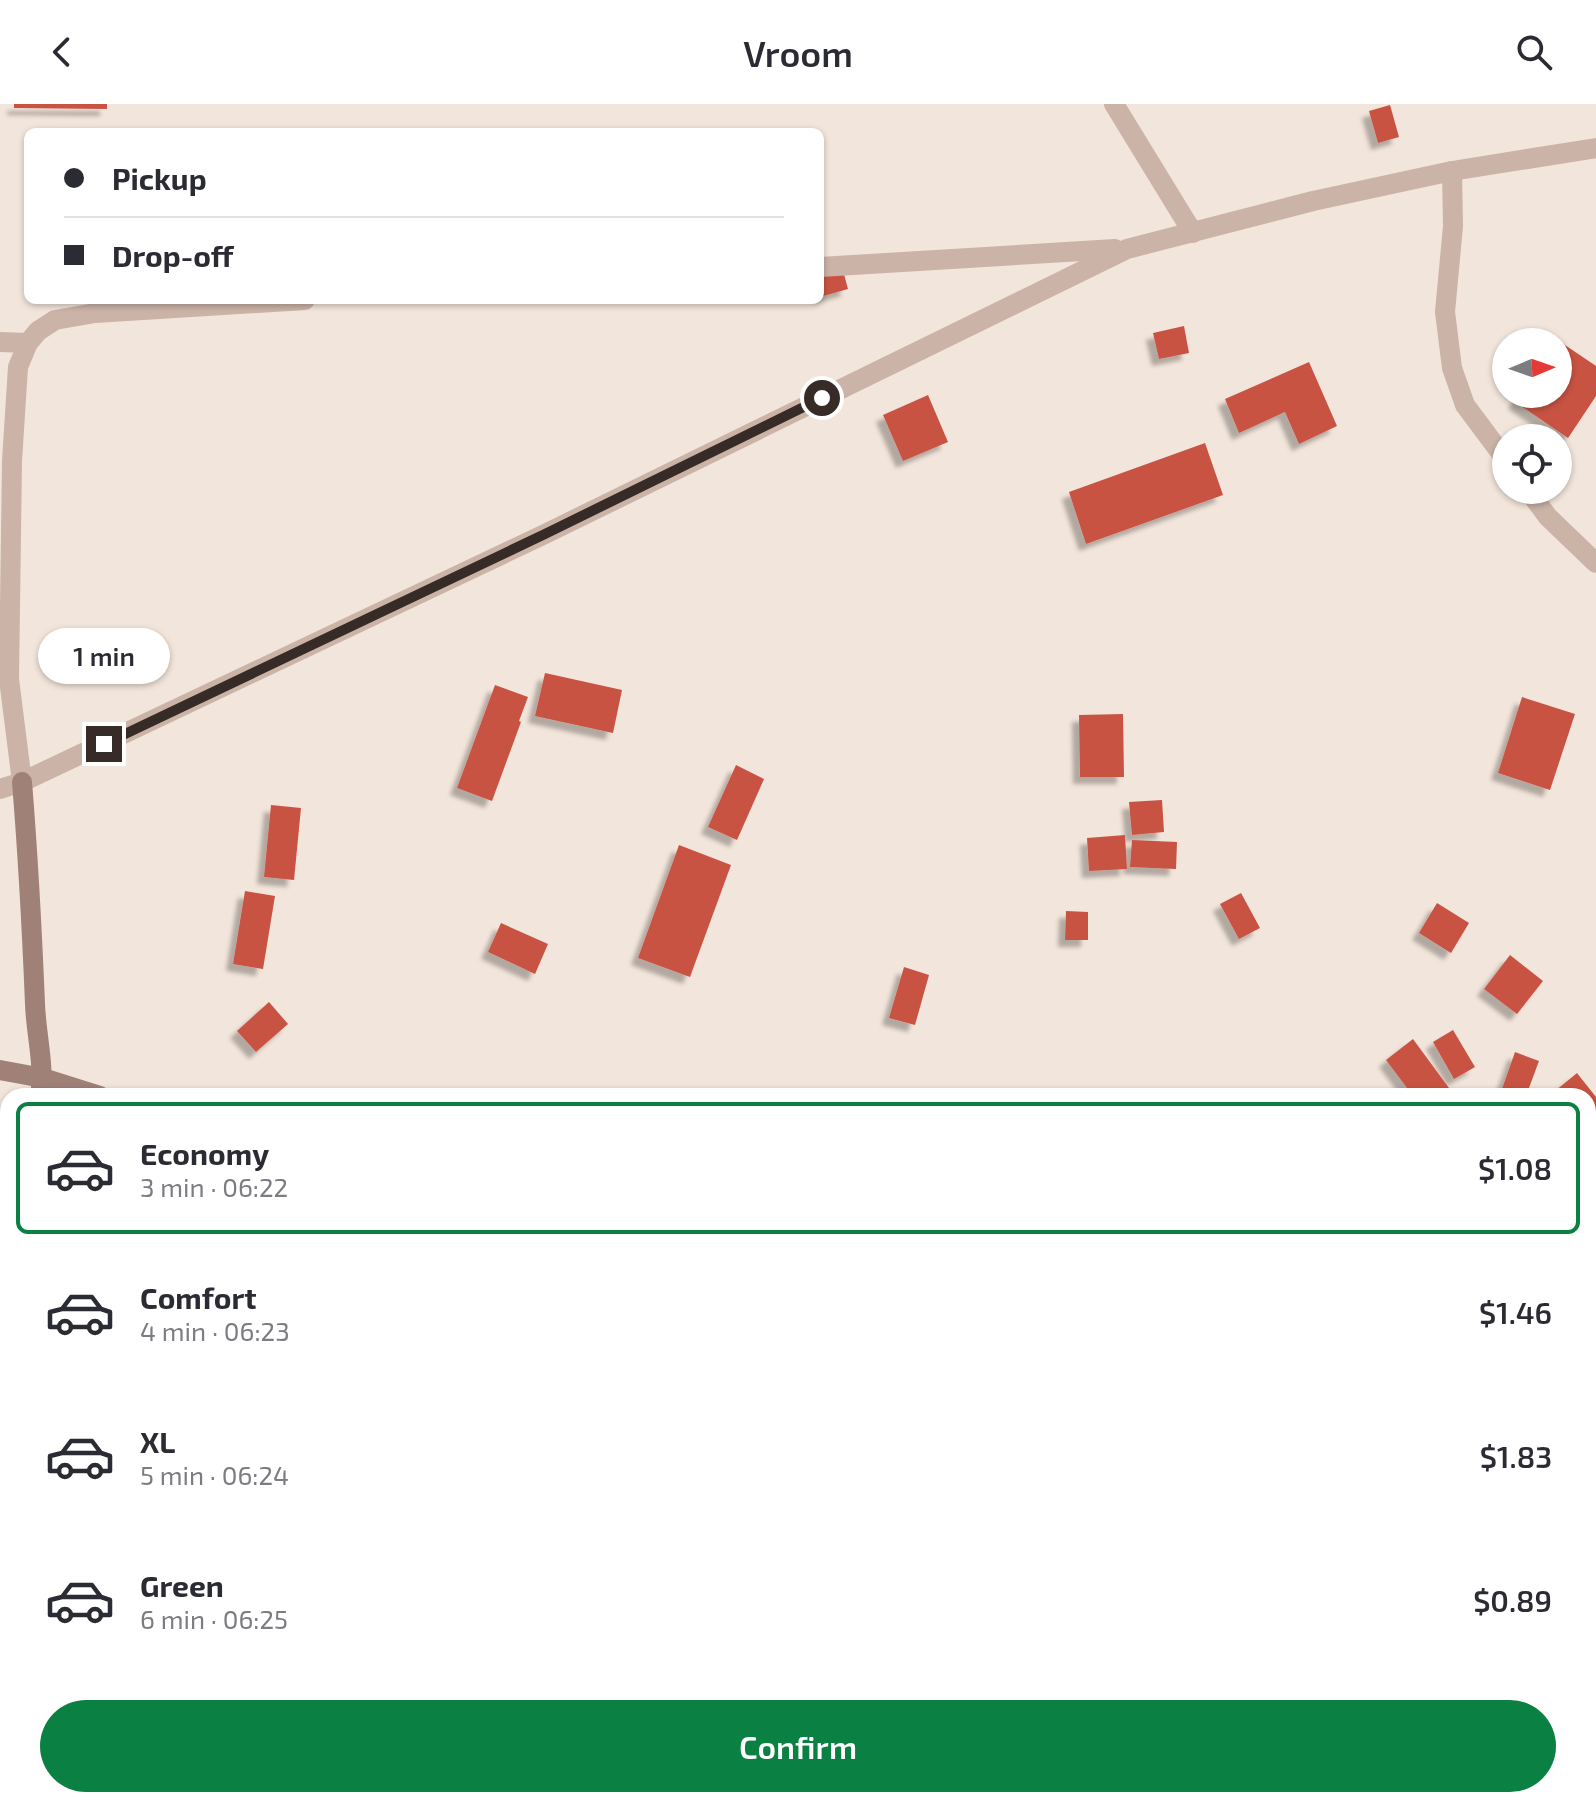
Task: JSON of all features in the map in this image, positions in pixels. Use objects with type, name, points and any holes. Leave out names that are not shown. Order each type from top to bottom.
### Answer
[{"type":"street","points":[[1114,104],[1193,233]]},
{"type":"street","points":[[824,267],[1127,249],[1313,201],[1452,171],[1596,148]]},
{"type":"street","points":[[1452,171],[1453,226],[1445,312],[1452,368],[1465,405],[1492,441]]},
{"type":"street","points":[[0,789],[22,782],[545,534],[1127,249]]},
{"type":"street","points":[[0,1070],[42,1087],[22,782],[9,679],[12,461],[18,367],[28,343],[38,331],[55,320],[95,313],[240,304]]},
{"type":"street","points":[[0,342],[28,343]]},
{"type":"street","points":[[1538,504],[1596,563]]},
{"type":"building","points":[[14,104],[107,104],[107,109],[14,108]]},
{"type":"building","points":[[1390,105],[1399,137],[1378,143],[1369,111]]},
{"type":"building","points":[[842,267],[848,289],[824,296],[824,271]]},
{"type":"building","points":[[1184,326],[1189,353],[1159,359],[1153,333]]},
{"type":"building","points":[[1572,350],[1596,366],[1596,396],[1572,432],[1572,424],[1547,424],[1524,408],[1572,408]]},
{"type":"building","points":[[1309,362],[1337,426],[1299,444],[1285,412],[1239,433],[1225,399]]},
{"type":"building","points":[[928,395],[948,442],[903,461],[883,415]]},
{"type":"building","points":[[1205,443],[1223,495],[1086,544],[1069,492]]},
{"type":"building","points":[[545,673],[622,690],[613,733],[535,716]]},
{"type":"building","points":[[495,685],[528,697],[492,801],[457,788]]},
{"type":"building","points":[[1522,697],[1575,714],[1550,790],[1498,773]]},
{"type":"building","points":[[1123,714],[1124,777],[1080,777],[1079,715]]},
{"type":"building","points":[[736,765],[764,779],[737,840],[708,827]]},
{"type":"building","points":[[1162,800],[1164,832],[1132,835],[1129,802]]},
{"type":"building","points":[[271,805],[301,808],[294,880],[264,877]]},
{"type":"building","points":[[1125,835],[1127,869],[1089,871],[1087,838]]},
{"type":"building","points":[[1132,840],[1177,842],[1176,869],[1130,867]]},
{"type":"building","points":[[679,845],[731,865],[690,977],[638,958]]},
{"type":"building","points":[[245,891],[275,896],[263,969],[233,964]]},
{"type":"building","points":[[1241,893],[1260,928],[1239,939],[1220,904]]},
{"type":"building","points":[[1437,903],[1469,923],[1451,953],[1419,933]]},
{"type":"building","points":[[1066,911],[1088,912],[1088,940],[1065,940]]},
{"type":"building","points":[[501,923],[548,944],[535,974],[488,952]]},
{"type":"building","points":[[1510,955],[1543,981],[1517,1014],[1484,989]]},
{"type":"building","points":[[904,967],[929,975],[915,1025],[889,1018]]},
{"type":"building","points":[[269,1002],[288,1024],[256,1052],[237,1031]]},
{"type":"building","points":[[1453,1030],[1475,1067],[1454,1079],[1433,1042]]},
{"type":"building","points":[[1413,1039],[1449,1088],[1407,1088],[1386,1060]]},
{"type":"building","points":[[1515,1052],[1539,1061],[1529,1088],[1502,1088]]},
{"type":"building","points":[[1577,1073],[1589,1088],[1559,1088]]},
{"type":"route","points":[[104,744],[822,398]]}]
